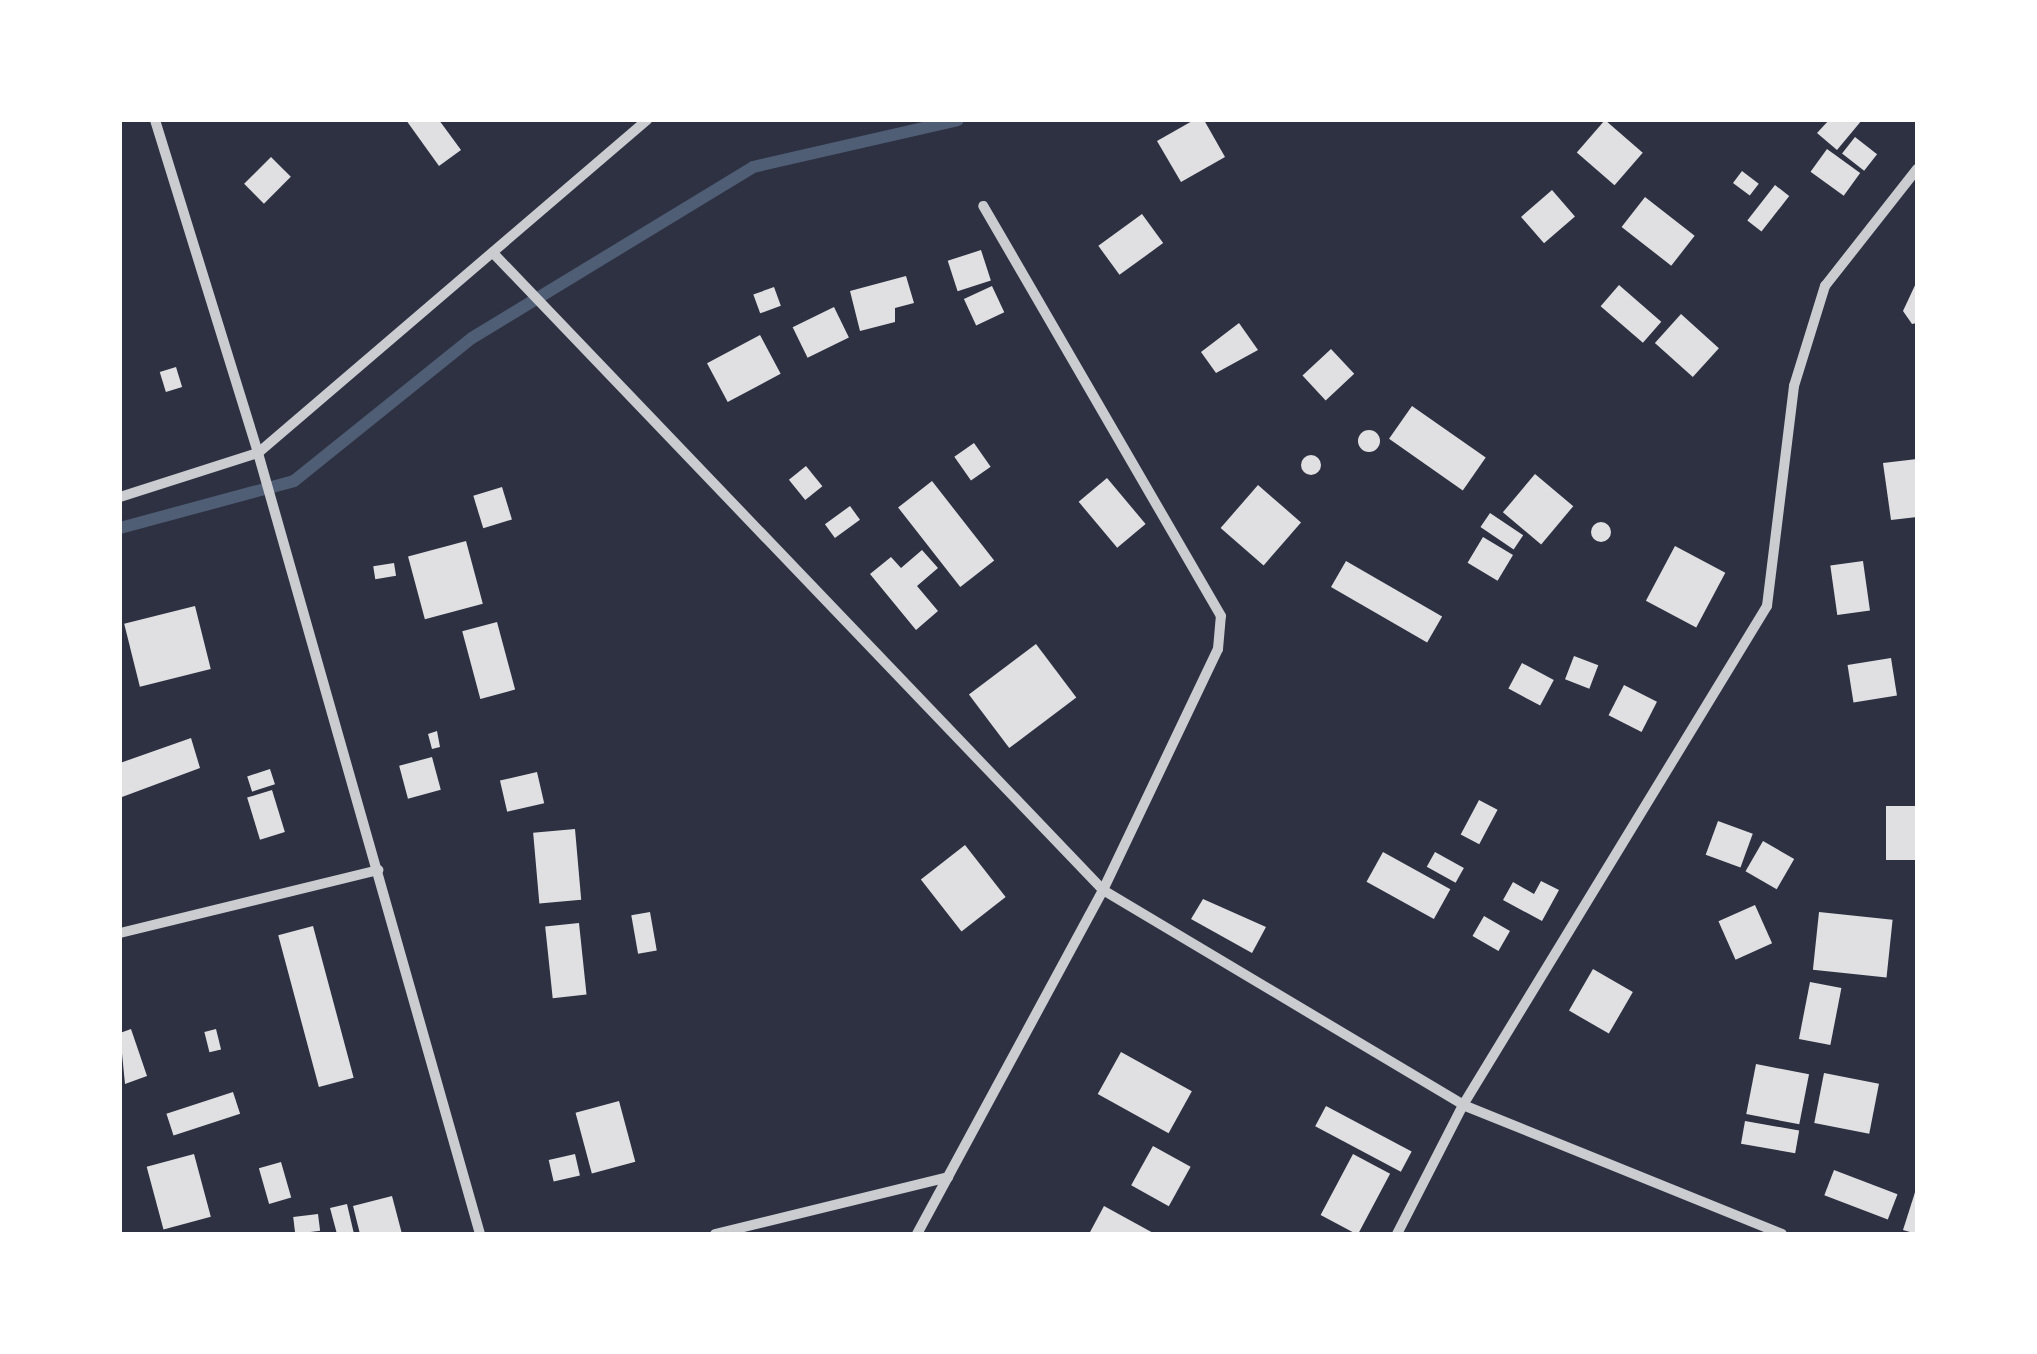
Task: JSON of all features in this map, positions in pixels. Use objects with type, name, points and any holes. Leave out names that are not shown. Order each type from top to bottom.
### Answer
[{"type":"street","points":[[155,120],[258,453],[480,1234]]},
{"type":"street","points":[[120,496],[258,453],[647,120]]},
{"type":"street","points":[[1398,1234],[1463,1106],[1766,606],[1794,386],[1825,286],[1917,169]]},
{"type":"street","points":[[917,1234],[1103,890],[1218,649],[1221,616],[982,206]]},
{"type":"street","points":[[495,254],[1103,890],[1463,1106],[1782,1234]]},
{"type":"street","points":[[120,933],[378,870]]},
{"type":"street","points":[[716,1234],[948,1177]]},
{"type":"building","points":[[406,120],[439,120],[461,150],[439,166]]},
{"type":"building","points":[[1194,120],[1204,120],[1225,157],[1181,182],[1157,141]]},
{"type":"building","points":[[1605,120],[1643,153],[1615,185],[1577,152]]},
{"type":"building","points":[[1829,120],[1862,120],[1837,150],[1817,133]]},
{"type":"building","points":[[1855,137],[1877,154],[1864,171],[1842,154]]},
{"type":"building","points":[[1827,149],[1860,173],[1844,196],[1811,172]]},
{"type":"building","points":[[271,157],[291,177],[264,204],[244,184]]},
{"type":"building","points":[[1742,171],[1759,184],[1750,196],[1733,183]]},
{"type":"building","points":[[1775,185],[1789,196],[1761,232],[1747,220]]},
{"type":"building","points":[[1552,190],[1575,216],[1544,243],[1521,217]]},
{"type":"building","points":[[1645,197],[1695,236],[1671,266],[1622,227]]},
{"type":"building","points":[[1142,214],[1163,243],[1119,275],[1098,246]]},
{"type":"building","points":[[981,250],[991,280],[958,291],[948,261]]},
{"type":"building","points":[[906,276],[914,303],[895,308],[895,322],[860,331],[850,291]]},
{"type":"building","points":[[1917,281],[1917,323],[1912,324],[1903,311]]},
{"type":"building","points":[[1619,285],[1661,322],[1643,343],[1601,306]]},
{"type":"building","points":[[992,286],[1004,312],[976,325],[964,299]]},
{"type":"building","points":[[774,287],[781,306],[760,313],[753,295]]},
{"type":"building","points":[[834,307],[849,338],[808,358],[793,327]]},
{"type":"building","points":[[1681,314],[1719,348],[1693,377],[1655,343]]},
{"type":"building","points":[[1239,323],[1258,350],[1216,373],[1201,352]]},
{"type":"building","points":[[760,335],[781,374],[728,402],[707,363]]},
{"type":"building","points":[[1331,349],[1354,374],[1326,400],[1302,376]]},
{"type":"building","points":[[176,367],[182,387],[166,392],[160,372]]},
{"type":"building","points":[[1412,406],[1486,458],[1463,490],[1389,439]]},
{"type":"building","points":[[1369,430],[1377,433],[1377,449],[1369,452],[1361,449],[1358,441],[1361,433]]},
{"type":"building","points":[[974,443],[991,467],[971,481],[954,457]]},
{"type":"building","points":[[1311,455],[1321,465],[1311,475],[1301,465]]},
{"type":"building","points":[[1917,459],[1917,517],[1891,520],[1883,463]]},
{"type":"building","points":[[806,466],[822,486],[805,500],[789,480]]},
{"type":"building","points":[[1535,474],[1573,506],[1541,544],[1503,512]]},
{"type":"building","points":[[1107,478],[1146,524],[1117,548],[1079,502]]},
{"type":"building","points":[[932,481],[994,561],[960,587],[898,507]]},
{"type":"building","points":[[1258,485],[1301,522],[1264,565],[1221,528]]},
{"type":"building","points":[[502,487],[512,520],[483,528],[473,496]]},
{"type":"building","points":[[850,506],[860,520],[835,538],[825,524]]},
{"type":"building","points":[[1490,513],[1523,535],[1514,549],[1480,527]]},
{"type":"building","points":[[1601,522],[1611,532],[1601,542],[1591,532]]},
{"type":"building","points":[[1483,537],[1513,555],[1498,581],[1468,563]]},
{"type":"building","points":[[466,541],[483,604],[425,619],[408,557]]},
{"type":"building","points":[[1675,546],[1725,573],[1696,628],[1646,601]]},
{"type":"building","points":[[922,550],[938,568],[917,586],[938,611],[916,630],[870,574],[891,557],[901,568]]},
{"type":"building","points":[[1346,561],[1442,616],[1427,642],[1331,587]]},
{"type":"building","points":[[1863,561],[1870,611],[1837,615],[1830,566]]},
{"type":"building","points":[[394,563],[396,576],[375,579],[373,566]]},
{"type":"building","points":[[195,606],[211,669],[140,687],[124,624]]},
{"type":"building","points":[[497,622],[515,690],[480,699],[462,631]]},
{"type":"building","points":[[1036,644],[1076,698],[1009,748],[969,695]]},
{"type":"building","points":[[1574,656],[1598,665],[1589,689],[1565,679]]},
{"type":"building","points":[[1891,658],[1897,696],[1853,702],[1848,665]]},
{"type":"building","points":[[1522,663],[1554,680],[1540,706],[1508,689]]},
{"type":"building","points":[[1624,685],[1657,702],[1642,732],[1609,715]]},
{"type":"building","points":[[437,731],[440,747],[432,749],[428,734]]},
{"type":"building","points":[[191,738],[200,768],[122,797],[120,763]]},
{"type":"building","points":[[432,757],[441,790],[408,799],[399,766]]},
{"type":"building","points":[[270,769],[275,784],[252,792],[247,776]]},
{"type":"building","points":[[537,772],[544,803],[507,812],[500,781]]},
{"type":"building","points":[[272,790],[285,832],[260,840],[247,798]]},
{"type":"building","points":[[1479,800],[1498,810],[1479,844],[1461,834]]},
{"type":"building","points":[[1886,806],[1917,806],[1917,860],[1886,860]]},
{"type":"building","points":[[1718,821],[1753,834],[1740,867],[1706,855]]},
{"type":"building","points":[[575,829],[581,900],[539,903],[533,833]]},
{"type":"building","points":[[1763,841],[1794,859],[1777,889],[1746,871]]},
{"type":"building","points":[[965,845],[1006,897],[962,931],[921,879]]},
{"type":"building","points":[[1383,852],[1450,889],[1434,919],[1367,882]]},
{"type":"building","points":[[1435,852],[1464,868],[1456,883],[1427,867]]},
{"type":"building","points":[[1541,881],[1559,890],[1542,921],[1503,900],[1513,882],[1534,894]]},
{"type":"building","points":[[1203,899],[1266,927],[1252,953],[1191,919]]},
{"type":"building","points":[[1755,905],[1772,943],[1736,960],[1718,921]]},
{"type":"building","points":[[650,912],[657,950],[638,954],[631,915]]},
{"type":"building","points":[[1819,912],[1893,920],[1887,977],[1813,970]]},
{"type":"building","points":[[1484,916],[1510,931],[1498,951],[1472,936]]},
{"type":"building","points":[[579,923],[587,995],[553,998],[545,927]]},
{"type":"building","points":[[313,926],[354,1078],[319,1087],[278,935]]},
{"type":"building","points":[[1593,969],[1633,992],[1609,1034],[1569,1011]]},
{"type":"building","points":[[1810,982],[1841,988],[1830,1045],[1799,1039]]},
{"type":"building","points":[[131,1029],[147,1076],[125,1084],[120,1033]]},
{"type":"building","points":[[216,1029],[221,1049],[209,1052],[204,1032]]},
{"type":"building","points":[[1121,1052],[1192,1091],[1169,1133],[1098,1094]]},
{"type":"building","points":[[1756,1064],[1809,1074],[1799,1124],[1746,1114]]},
{"type":"building","points":[[1824,1073],[1879,1084],[1869,1134],[1814,1123]]},
{"type":"building","points":[[233,1092],[240,1114],[174,1136],[166,1114]]},
{"type":"building","points":[[619,1101],[635,1162],[592,1174],[576,1113]]},
{"type":"building","points":[[1326,1106],[1412,1152],[1401,1172],[1315,1126]]},
{"type":"building","points":[[1745,1121],[1799,1131],[1795,1153],[1741,1144]]},
{"type":"building","points":[[1153,1146],[1191,1167],[1169,1206],[1131,1185]]},
{"type":"building","points":[[194,1154],[211,1217],[163,1229],[147,1167]]},
{"type":"building","points":[[575,1154],[580,1175],[554,1182],[549,1160]]},
{"type":"building","points":[[1353,1154],[1390,1174],[1358,1234],[1321,1215]]},
{"type":"building","points":[[281,1162],[291,1198],[269,1204],[259,1168]]},
{"type":"building","points":[[1834,1170],[1897,1194],[1888,1220],[1824,1195]]},
{"type":"building","points":[[1917,1186],[1917,1234],[1903,1230]]},
{"type":"building","points":[[392,1196],[402,1234],[360,1234],[353,1206]]},
{"type":"building","points":[[347,1204],[354,1234],[337,1234],[330,1208]]},
{"type":"building","points":[[1104,1206],[1155,1234],[1089,1234]]},
{"type":"building","points":[[318,1214],[320,1231],[295,1234],[293,1217]]},
{"type":"waterway","points":[[120,528],[294,481],[472,338],[753,167],[958,120]]}]
